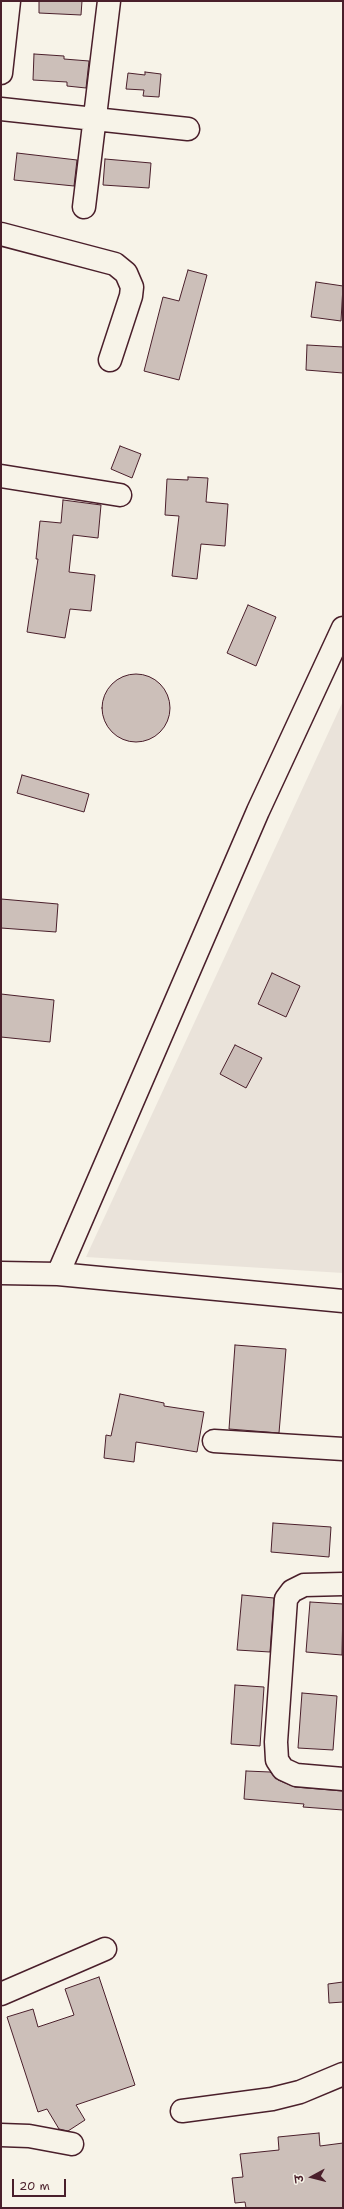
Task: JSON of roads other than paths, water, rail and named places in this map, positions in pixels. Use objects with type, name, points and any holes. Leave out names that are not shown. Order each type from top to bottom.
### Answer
[{"type":"street","points":[[1,73],[9,1]]},
{"type":"street","points":[[84,207],[96,119],[109,1]]},
{"type":"street","points":[[1,109],[188,129]]},
{"type":"street","points":[[1,234],[115,264],[126,273],[132,287],[131,296],[110,360]]},
{"type":"street","points":[[1,476],[120,495]]},
{"type":"street","points":[[58,1274],[258,810],[343,628]]},
{"type":"street","points":[[1,1272],[58,1274],[343,1301]]},
{"type":"street","points":[[214,1441],[343,1449]]},
{"type":"street","points":[[343,1584],[304,1585],[292,1591],[286,1599],[276,1742],[277,1760],[283,1769],[296,1775],[343,1779]]},
{"type":"street","points":[[1,1994],[106,1949]]},
{"type":"street","points":[[182,2110],[272,2100],[300,2092],[343,2074]]},
{"type":"street","points":[[1,2135],[29,2136],[72,2144]]}]
